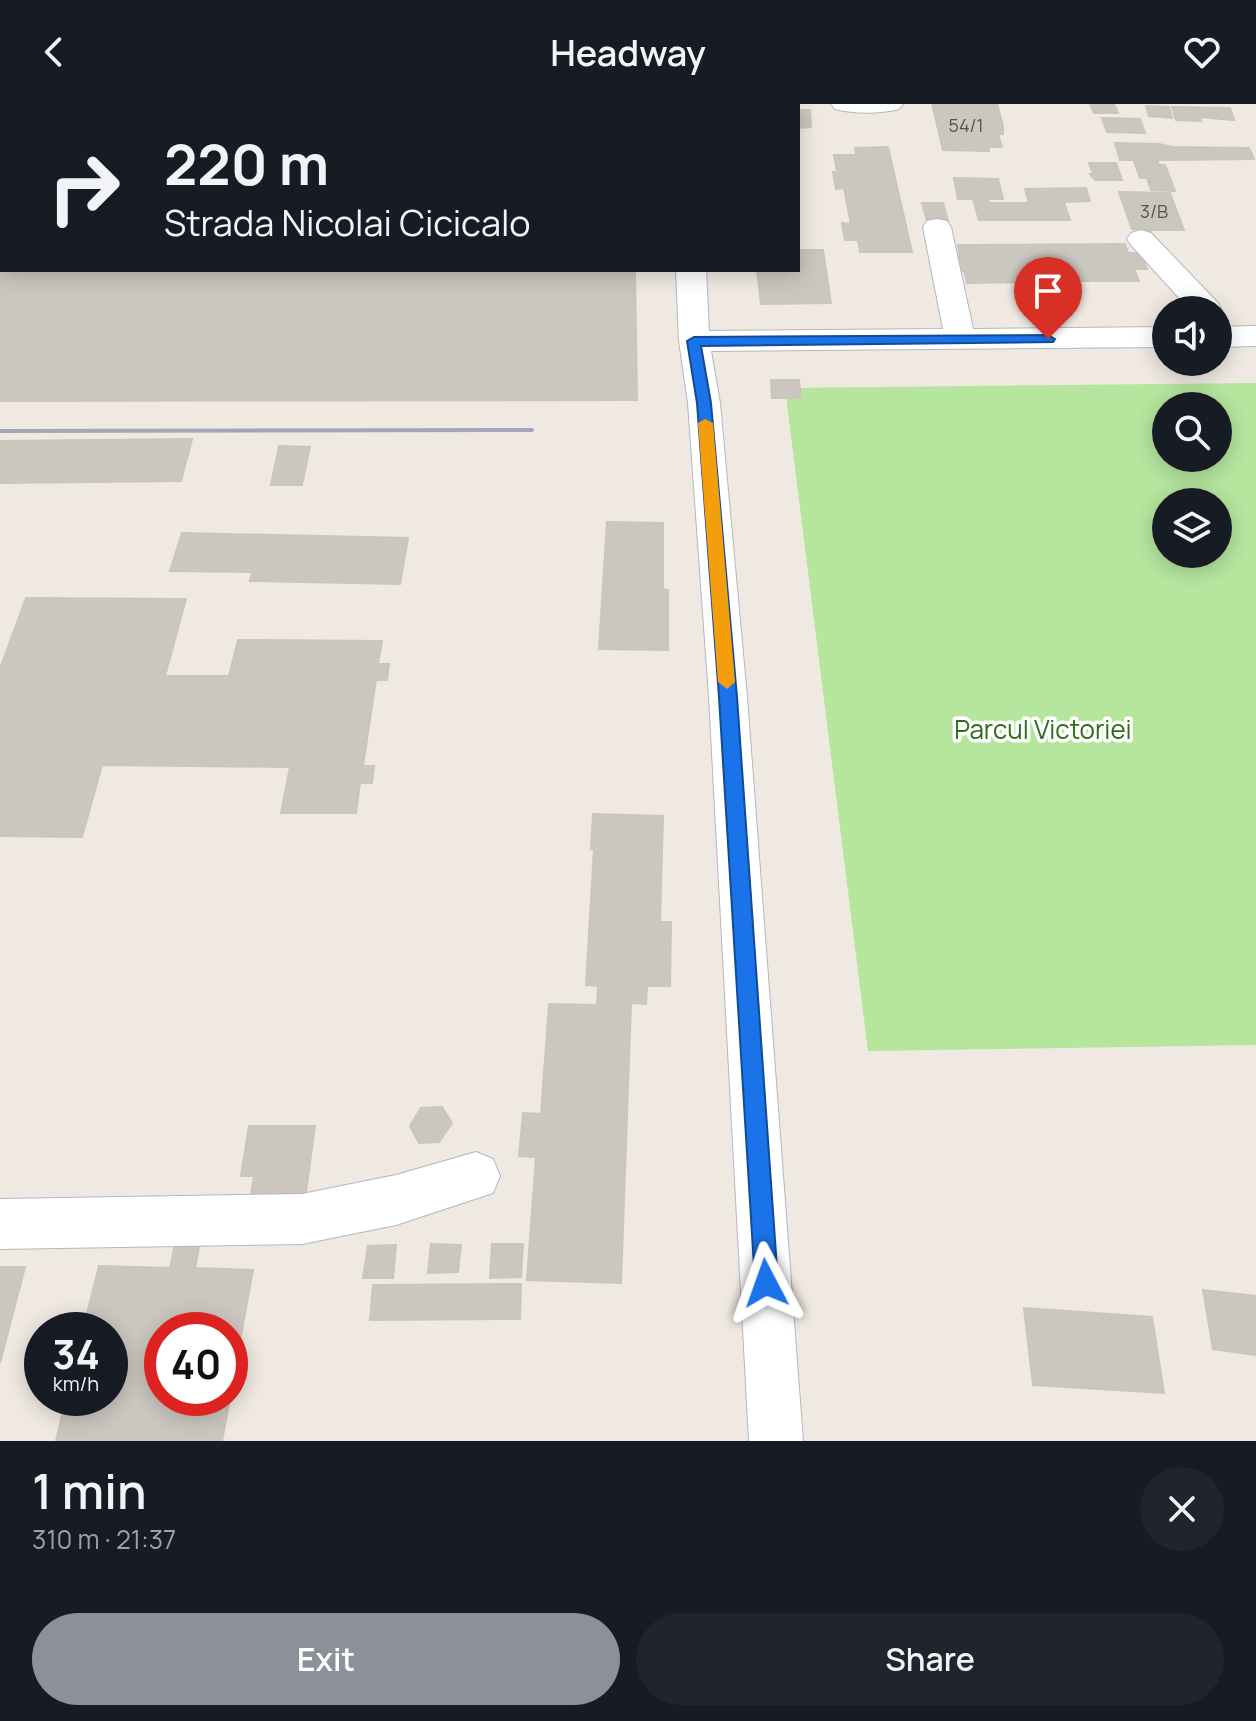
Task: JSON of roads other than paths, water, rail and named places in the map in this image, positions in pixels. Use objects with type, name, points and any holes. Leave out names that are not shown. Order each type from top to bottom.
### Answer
[{"type":"street","points":[[844,104],[890,104]]},
{"type":"street","points":[[937,227],[960,340]]},
{"type":"street","points":[[1141,239],[1194,296]]},
{"type":"street","points":[[691,272],[694,341],[704,403],[728,697],[776,1441]]},
{"type":"street","points":[[694,341],[1152,337]]},
{"type":"street","points":[[0,1224],[302,1219],[396,1200],[476,1176]]},
{"type":"railway","points":[[0,431],[532,430]]},
{"type":"park label","name":"Parcul Victoriei","points":[[1043,729]]}]
